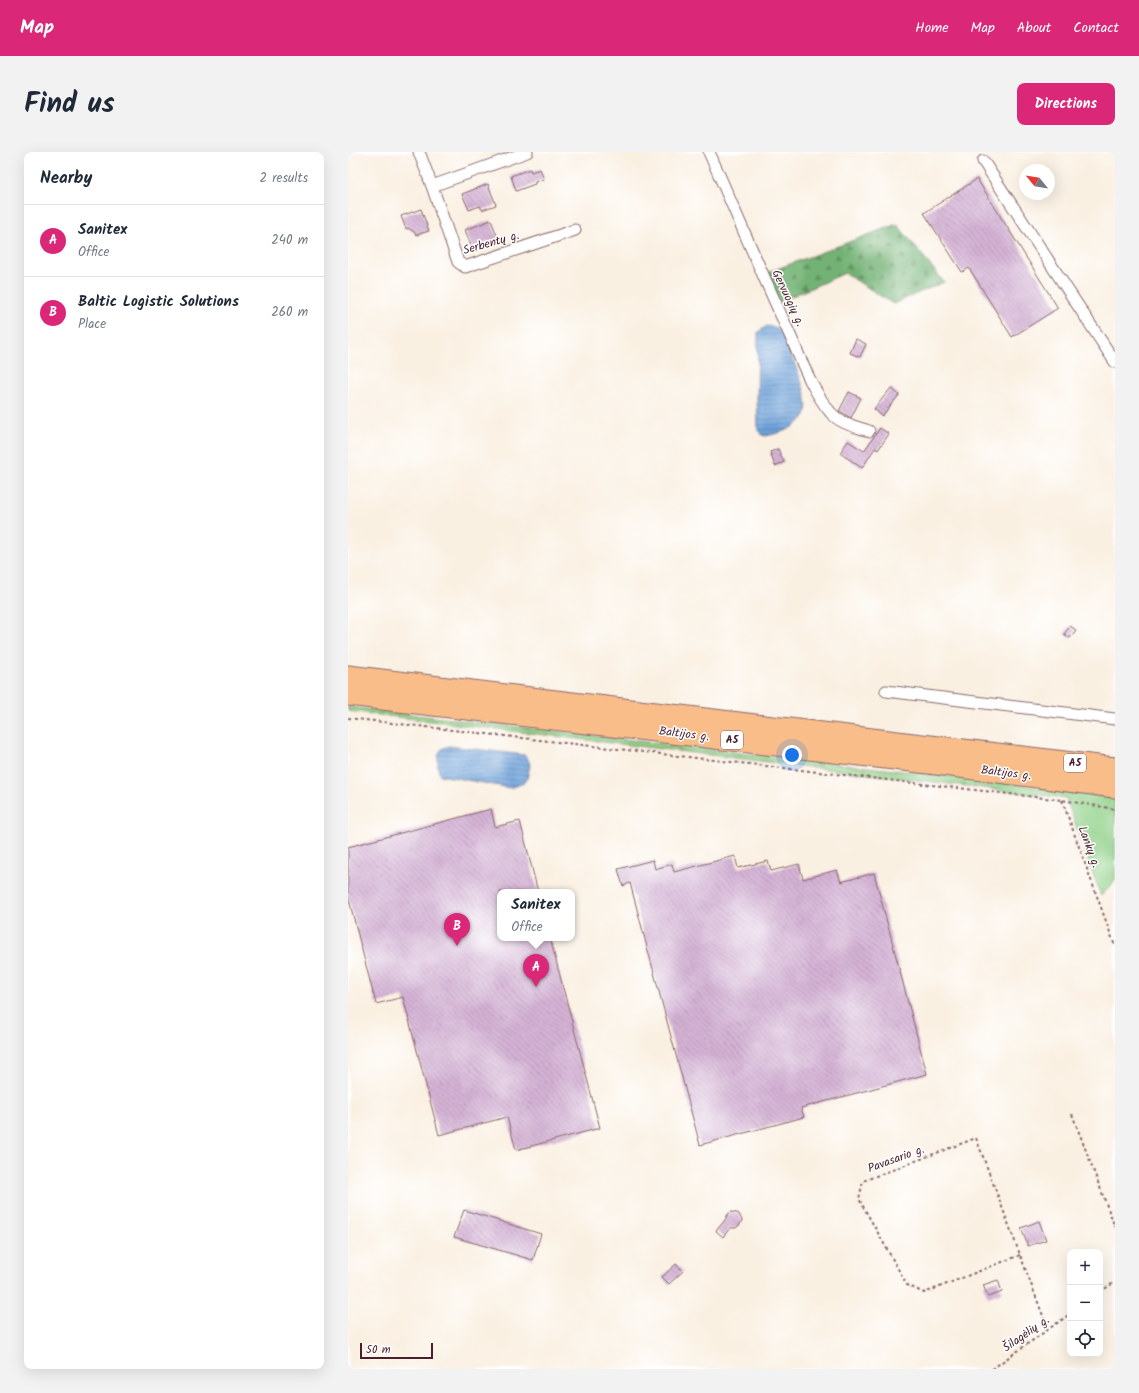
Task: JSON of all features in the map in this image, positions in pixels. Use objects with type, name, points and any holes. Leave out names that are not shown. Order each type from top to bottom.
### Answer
[{"type":"highway","name":"Baltijos g.","points":[[348,676],[1115,768]]},
{"type":"highway","name":"Baltijos g.","points":[[348,695],[928,763],[1115,787]]},
{"type":"street","name":"Serbentų g.","points":[[419,152],[458,262],[465,267],[575,230]]},
{"type":"street","points":[[432,186],[527,152]]},
{"type":"street","name":"Gervuogių g.","points":[[709,152],[755,259],[822,401],[831,413],[840,421],[869,431]]},
{"type":"street","points":[[983,161],[1115,362]]},
{"type":"street","points":[[886,691],[1115,719]]},
{"type":"path","points":[[348,718],[1062,800],[1115,809]]},
{"type":"path","name":"Lankų g.","points":[[1062,800],[1115,946]]},
{"type":"path","points":[[1072,1114],[1115,1227]]},
{"type":"path","name":"Pavasario g.","points":[[1020,1255],[924,1293],[907,1285],[859,1199],[863,1181],[976,1138],[1048,1329]]},
{"type":"path","points":[[1103,1290],[1115,1282]]},
{"type":"path","name":"Šilagėlių g.","points":[[992,1369],[1067,1316]]},
{"type":"green space","points":[[897,224],[944,282],[893,304],[845,273],[779,302],[766,273]]},
{"type":"green space","points":[[348,707],[976,779],[1115,798],[1115,881],[1101,896],[1066,798],[348,711]]},
{"type":"water","points":[[767,326],[775,327],[780,331],[803,386],[807,408],[802,420],[793,427],[776,434],[765,436],[758,431],[758,332]]},
{"type":"water","points":[[449,746],[525,755],[530,765],[527,779],[524,783],[510,788],[440,775],[438,767],[439,753],[442,749]]},
{"type":"building","points":[[530,169],[531,172],[540,169],[544,179],[516,191],[511,176]]},
{"type":"building","points":[[977,179],[1058,308],[1012,337],[969,268],[962,272],[924,213]]},
{"type":"building","points":[[488,184],[496,205],[482,210],[480,206],[469,210],[462,194]]},
{"type":"building","points":[[421,209],[429,231],[416,235],[408,228],[406,229],[401,216]]},
{"type":"building","points":[[491,220],[498,238],[472,248],[465,230]]},
{"type":"building","points":[[856,339],[866,344],[860,357],[850,353]]},
{"type":"building","points":[[891,388],[899,395],[882,416],[874,409]]},
{"type":"building","points":[[849,392],[861,398],[851,418],[839,411]]},
{"type":"building","points":[[880,428],[889,434],[878,450],[875,448],[862,468],[840,453],[848,441],[864,451]]},
{"type":"building","points":[[778,449],[784,462],[775,466],[770,452]]},
{"type":"building","points":[[1070,626],[1076,630],[1070,638],[1064,634]]},
{"type":"building","points":[[491,809],[495,827],[520,821],[537,889],[497,889],[497,941],[551,941],[600,1128],[516,1150],[507,1117],[439,1135],[403,997],[376,1004],[348,896],[348,847]]},
{"type":"building","points":[[735,856],[738,868],[768,861],[771,871],[799,864],[803,879],[837,870],[841,882],[874,873],[927,1074],[801,1108],[804,1117],[700,1145],[630,883],[623,886],[618,869],[653,860],[655,869],[672,864],[674,872]]},
{"type":"building","points":[[464,1210],[541,1234],[533,1260],[454,1237]]},
{"type":"building","points":[[731,1212],[739,1214],[742,1220],[736,1228],[730,1228],[723,1237],[716,1231]]},
{"type":"building","points":[[1039,1221],[1046,1240],[1028,1246],[1021,1228]]},
{"type":"building","points":[[676,1264],[683,1271],[669,1284],[662,1277]]},
{"type":"building","points":[[998,1280],[1002,1292],[988,1297],[983,1285]]},
{"type":"place","name":"Baltic Logistic Solutions","points":[[457,946]]},
{"type":"place","name":"Sanitex","points":[[536,987]]}]
